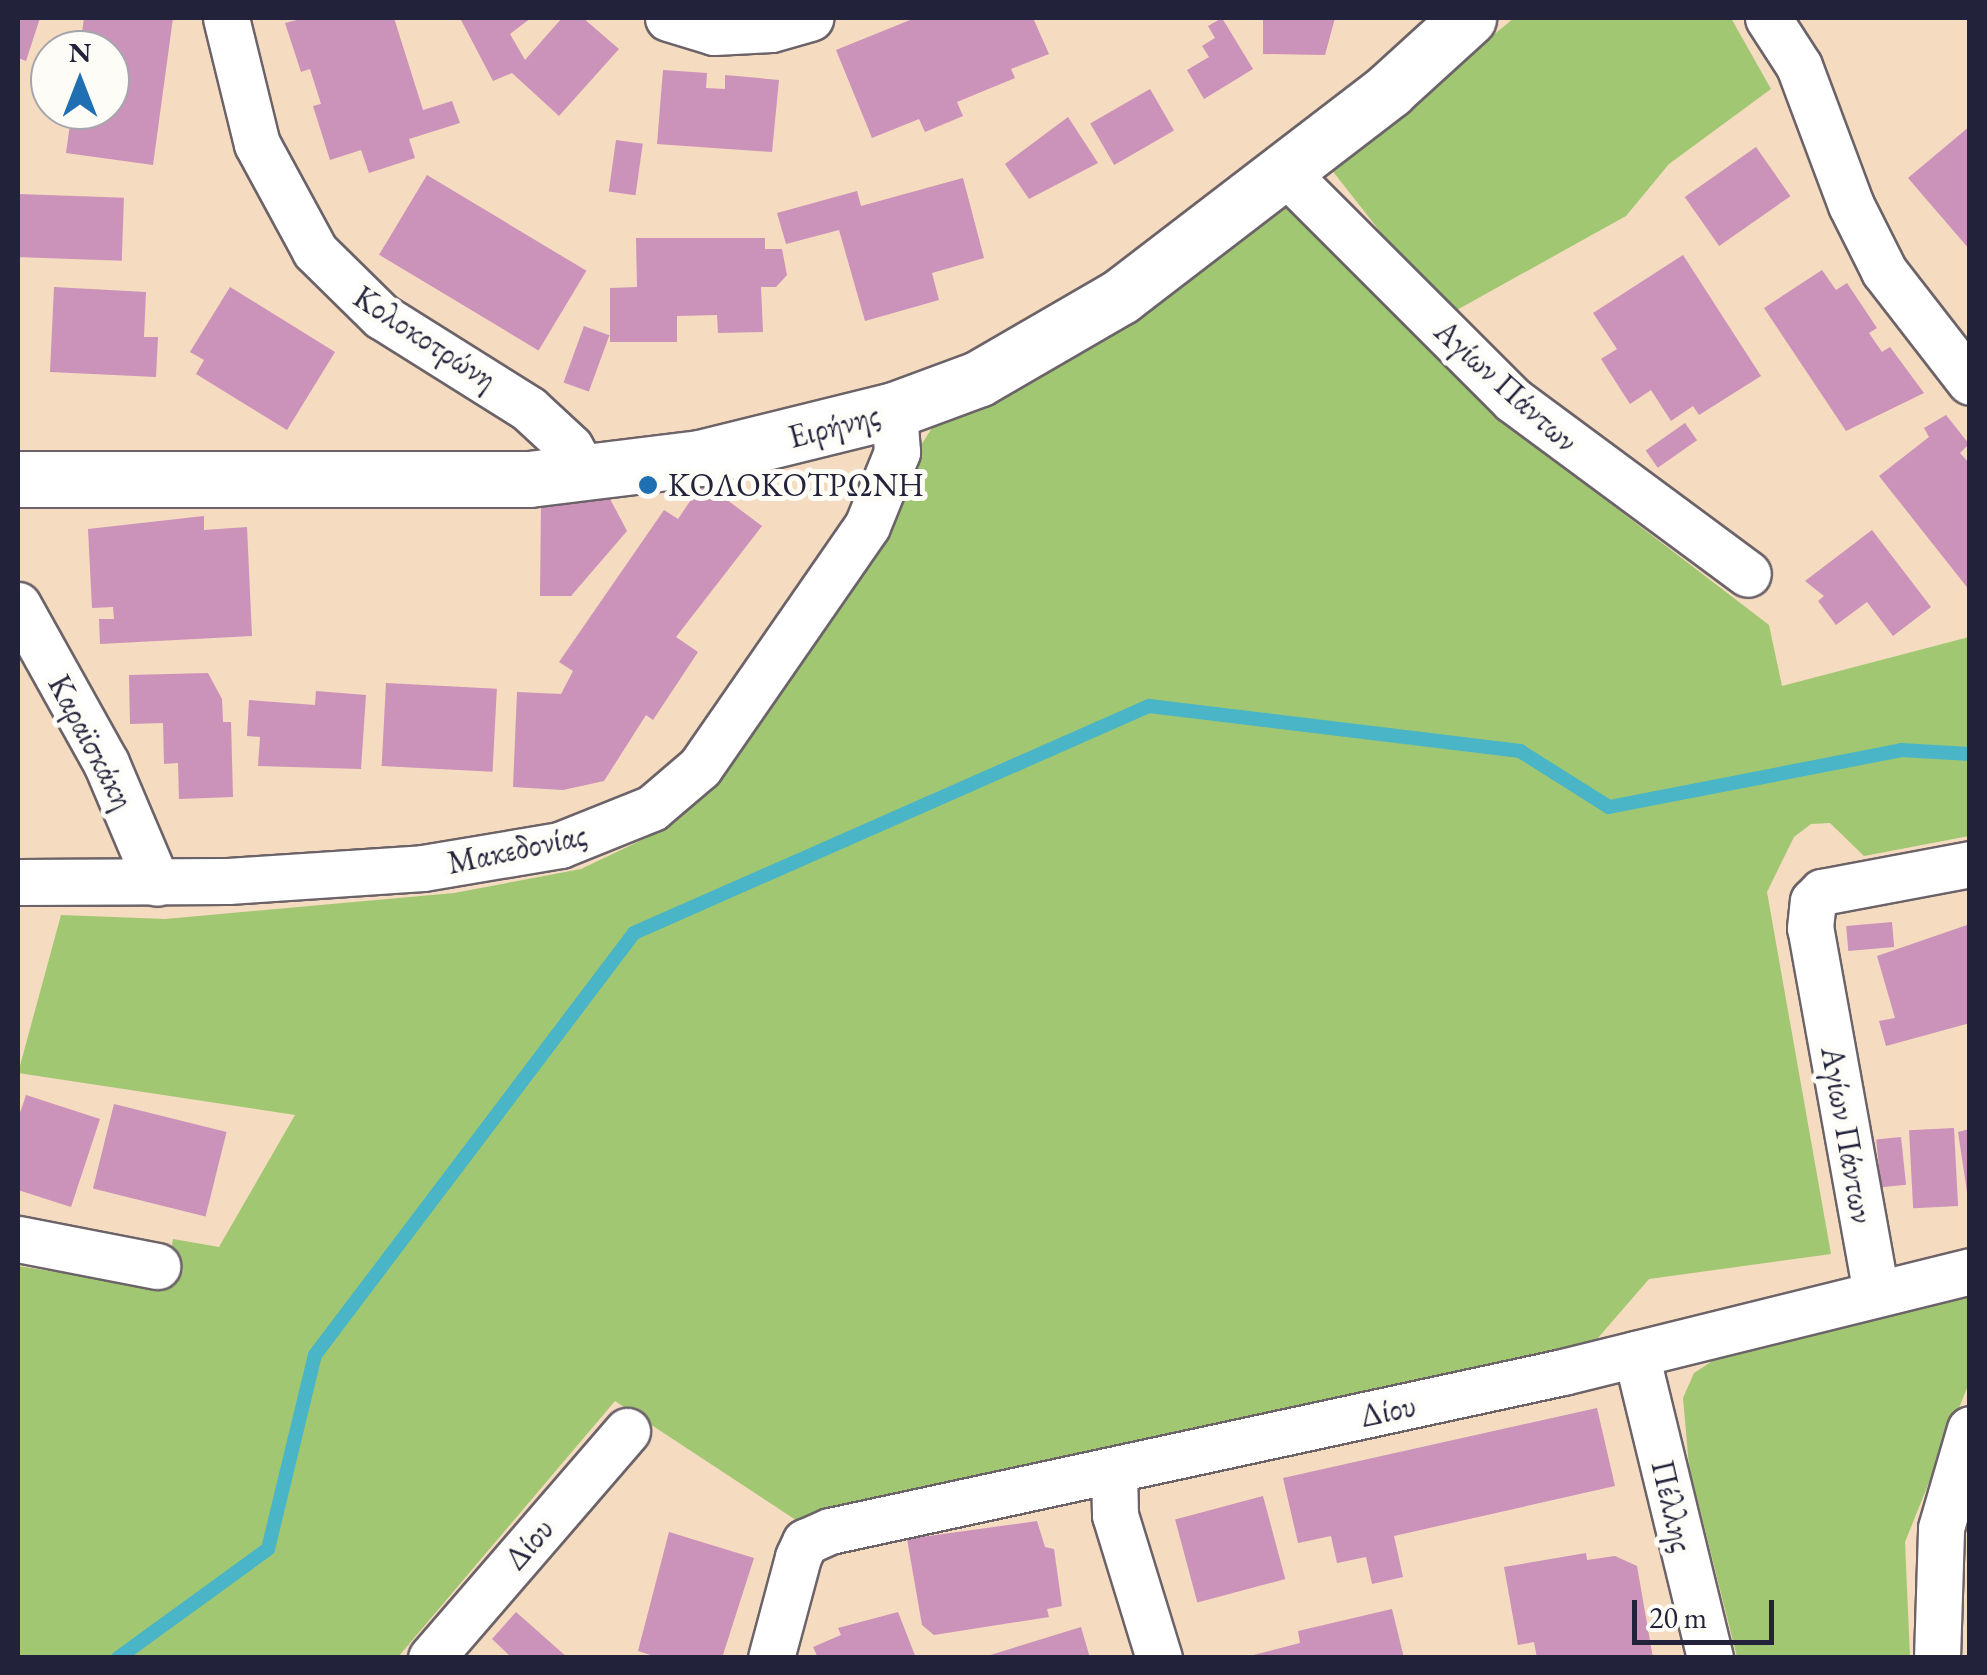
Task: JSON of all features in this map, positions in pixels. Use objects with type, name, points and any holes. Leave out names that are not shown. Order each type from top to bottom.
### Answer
[{"type":"street","name":"Κολοκοτρώνη","points":[[226,18],[257,144],[315,251],[381,316],[529,409],[570,448],[586,474]]},
{"type":"street","points":[[668,18],[714,32],[771,29],[810,18]]},
{"type":"street","name":"Ειρήνης","points":[[18,479],[406,482],[586,474],[757,446],[894,410],[978,379],[1091,316],[1285,172],[1468,18]]},
{"type":"street","points":[[1777,22],[1876,257],[1929,337],[1970,382]]},
{"type":"street","name":"Αγίων Πάντων","points":[[1285,172],[1513,400],[1748,574]]},
{"type":"street","name":"Μακεδονίας","points":[[18,882],[157,883],[497,859],[595,834],[664,800],[710,753],[867,526],[897,452],[894,410]]},
{"type":"street","name":"Καραϊσκάκη","points":[[18,605],[106,763],[157,883]]},
{"type":"street","name":"Αγίων Πάντων","points":[[1876,1292],[1810,928],[1813,901],[1822,892],[1970,864]]},
{"type":"street","points":[[18,1239],[157,1266]]},
{"type":"street","name":"Δίου","points":[[771,1658],[805,1542],[874,1520],[1636,1354],[1970,1272]]},
{"type":"street","name":"Πέλλης","points":[[1636,1354],[1710,1658]]},
{"type":"street","points":[[1937,1658],[1941,1528],[1970,1428]]},
{"type":"street","name":"Δίου","points":[[431,1658],[627,1431]]},
{"type":"street","points":[[1114,1470],[1115,1515],[1159,1658]]},
{"type":"green space","points":[[1514,18],[1731,18],[1771,89],[1669,164],[1626,216],[1455,311],[1397,253],[1331,169]]},
{"type":"green space","points":[[1289,200],[1504,422],[1769,625],[1782,686],[1969,637],[1969,836],[1864,856],[1830,823],[1811,824],[1794,837],[1767,892],[1831,1254],[1649,1279],[1591,1346],[802,1524],[615,1401],[398,1657],[18,1657],[18,1266],[165,1289],[173,1239],[219,1247],[295,1115],[18,1073],[61,915],[165,919],[454,893],[581,869],[646,838],[706,789],[935,423],[1013,391],[1124,325]]},
{"type":"green space","points":[[1969,1297],[1969,1383],[1905,1542],[1910,1657],[1737,1657],[1689,1466],[1683,1398],[1694,1373],[1714,1360]]},
{"type":"building","points":[[18,18],[40,18],[36,30],[30,30],[26,61],[18,58]]},
{"type":"building","points":[[84,18],[173,18],[153,165],[66,153],[69,130],[130,130],[130,30],[82,30]]},
{"type":"building","points":[[304,18],[394,18],[423,110],[452,101],[460,123],[409,139],[415,158],[369,173],[361,150],[330,160],[313,106],[321,104],[310,69],[301,72],[285,23]]},
{"type":"building","points":[[460,18],[531,18],[510,34],[525,60],[562,18],[583,18],[619,49],[559,116],[512,73],[493,81]]},
{"type":"building","points":[[915,18],[1033,18],[1049,54],[1011,69],[1015,78],[957,102],[963,116],[925,132],[919,119],[872,138],[836,50]]},
{"type":"building","points":[[1222,18],[1253,69],[1204,99],[1187,70],[1209,57],[1202,46],[1215,38],[1208,26]]},
{"type":"building","points":[[1263,18],[1335,18],[1325,55],[1263,54]]},
{"type":"building","points":[[663,70],[707,73],[706,88],[725,89],[725,75],[779,80],[772,152],[657,144]]},
{"type":"building","points":[[1150,89],[1174,131],[1114,165],[1090,124]]},
{"type":"building","points":[[1068,117],[1098,163],[1029,199],[1005,164]]},
{"type":"building","points":[[1970,126],[1970,250],[1908,178]]},
{"type":"building","points":[[616,140],[643,144],[636,195],[609,191]]},
{"type":"building","points":[[1756,147],[1790,196],[1719,246],[1685,197]]},
{"type":"building","points":[[427,175],[586,271],[539,351],[379,255]]},
{"type":"building","points":[[963,178],[984,258],[932,273],[939,300],[865,321],[839,230],[786,244],[777,213],[857,191],[861,206]]},
{"type":"building","points":[[18,194],[124,198],[122,261],[18,257]]},
{"type":"building","points":[[636,238],[765,238],[765,249],[782,249],[787,275],[776,287],[761,287],[763,332],[718,333],[717,315],[677,316],[677,342],[610,342],[610,288],[637,287]]},
{"type":"building","points":[[1683,255],[1761,376],[1699,415],[1693,406],[1671,421],[1651,390],[1630,404],[1601,359],[1617,349],[1593,313]]},
{"type":"building","points":[[1822,270],[1836,290],[1847,283],[1877,328],[1869,333],[1882,352],[1890,347],[1924,393],[1846,431],[1764,308]]},
{"type":"building","points":[[54,287],[146,292],[144,337],[158,337],[156,377],[50,372]]},
{"type":"building","points":[[230,287],[335,352],[287,430],[196,374],[204,360],[190,352]]},
{"type":"building","points":[[584,326],[609,335],[589,392],[563,382]]},
{"type":"building","points":[[1946,415],[1969,444],[1960,453],[1970,464],[1970,591],[1879,476],[1929,437],[1924,428]]},
{"type":"building","points":[[1685,423],[1697,440],[1658,468],[1646,451]]},
{"type":"building","points":[[703,482],[762,526],[676,637],[698,652],[653,720],[646,715],[604,781],[563,790],[513,787],[517,692],[561,694],[573,671],[559,662],[664,510],[678,519]]},
{"type":"building","points":[[609,497],[627,531],[571,596],[540,596],[541,504]]},
{"type":"building","points":[[204,516],[204,530],[247,527],[252,636],[100,644],[99,619],[114,619],[113,607],[92,608],[88,529]]},
{"type":"building","points":[[1872,530],[1931,607],[1893,636],[1867,602],[1836,625],[1818,601],[1824,596],[1805,581]]},
{"type":"building","points":[[208,673],[222,699],[223,722],[231,722],[233,797],[179,799],[178,763],[164,764],[163,723],[130,724],[129,675]]},
{"type":"building","points":[[386,683],[497,689],[493,772],[382,766]]},
{"type":"building","points":[[316,691],[366,695],[361,769],[258,766],[260,737],[247,736],[249,700],[315,705]]},
{"type":"building","points":[[1892,922],[1894,947],[1848,951],[1846,926]]},
{"type":"building","points":[[1970,924],[1970,1023],[1886,1046],[1879,1021],[1895,1018],[1877,956]]},
{"type":"building","points":[[26,1095],[100,1119],[71,1207],[18,1190],[18,1119]]},
{"type":"building","points":[[114,1104],[227,1132],[206,1216],[93,1188]]},
{"type":"building","points":[[1954,1128],[1958,1206],[1913,1208],[1909,1130]]},
{"type":"building","points":[[1970,1129],[1970,1192],[1967,1192],[1958,1132]]},
{"type":"building","points":[[1901,1137],[1906,1185],[1881,1187],[1876,1140]]},
{"type":"building","points":[[1597,1408],[1615,1486],[1394,1536],[1403,1577],[1372,1584],[1366,1557],[1337,1563],[1331,1536],[1298,1543],[1283,1478]]},
{"type":"building","points":[[1263,1496],[1285,1579],[1197,1603],[1175,1520]]},
{"type":"building","points":[[1037,1521],[1045,1547],[1054,1549],[1062,1606],[1047,1609],[1049,1617],[934,1635],[922,1625],[907,1539]]},
{"type":"building","points":[[669,1532],[754,1558],[722,1658],[660,1658],[638,1651]]},
{"type":"building","points":[[1586,1553],[1587,1560],[1615,1556],[1637,1566],[1653,1658],[1537,1658],[1534,1642],[1518,1645],[1504,1567]]},
{"type":"building","points":[[1392,1609],[1404,1658],[1242,1658],[1300,1643],[1298,1631]]},
{"type":"building","points":[[516,1612],[568,1658],[512,1658],[492,1639]]},
{"type":"building","points":[[898,1612],[916,1658],[818,1658],[813,1647],[841,1635],[838,1628]]},
{"type":"building","points":[[1081,1627],[1090,1658],[984,1658],[984,1657]]},
{"type":"waterway","points":[[118,1658],[268,1549],[315,1355],[634,933],[1149,706],[1520,751],[1609,807],[1901,750],[1970,754]]},
{"type":"place","name":"ΚΟΛΟΚΟΤΡΩΝΗ","points":[[648,485]]}]
